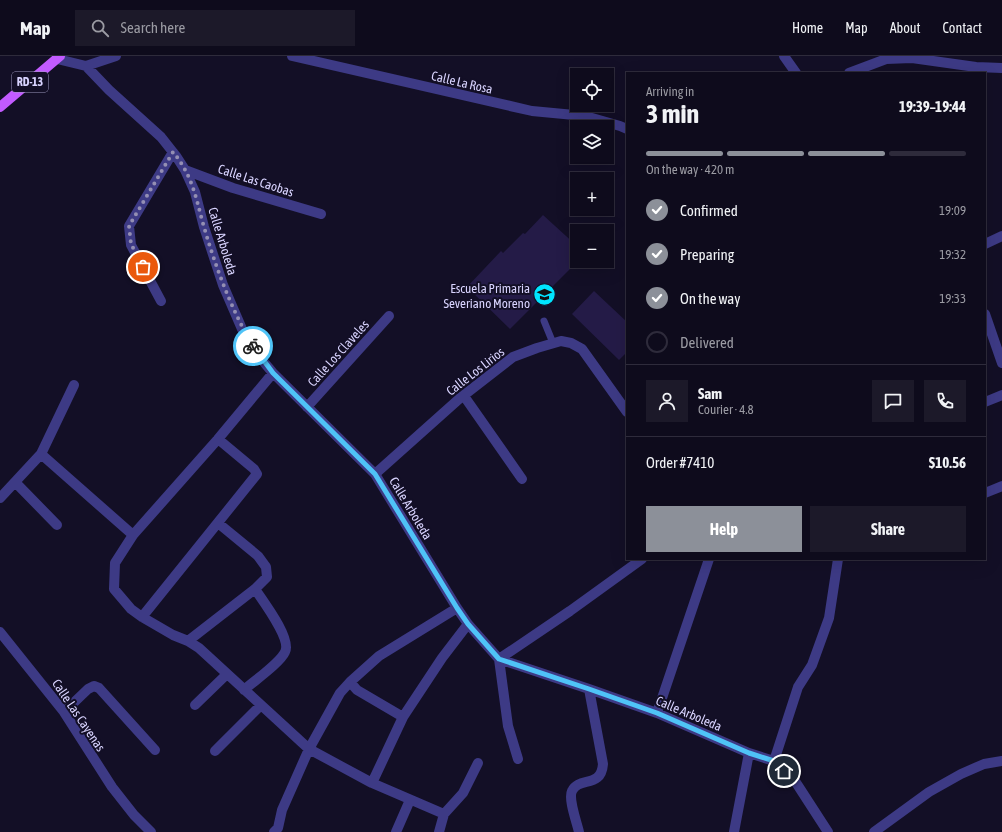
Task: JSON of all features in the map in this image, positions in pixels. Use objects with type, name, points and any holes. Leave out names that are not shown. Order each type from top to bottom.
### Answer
[{"type":"main road","name":"RD-13","points":[[0,107],[58,57]]},
{"type":"street","points":[[58,57],[86,66],[116,56]]},
{"type":"street","name":"Calle La Rosa","points":[[292,56],[532,111],[585,116],[626,129]]},
{"type":"street","points":[[784,56],[795,72]]},
{"type":"street","points":[[851,72],[895,57],[976,67],[1002,68]]},
{"type":"street","name":"Calle Arboleda","points":[[86,66],[109,90],[161,137],[185,170],[195,192],[204,227],[223,285],[242,329],[257,354],[273,373],[375,474],[457,608],[468,624],[499,659],[657,713],[749,753],[774,761],[795,781],[827,832]]},
{"type":"street","points":[[161,302],[131,244],[129,226],[173,152]]},
{"type":"street","name":"Calle Las Caobas","points":[[185,170],[233,188],[320,214]]},
{"type":"street","points":[[986,244],[1002,236]]},
{"type":"street","name":"Calle Los Claveles","points":[[308,407],[389,316]]},
{"type":"street","points":[[986,317],[1002,363]]},
{"type":"street","name":"Calle Los Lirios","points":[[375,474],[464,396],[513,357],[553,343],[561,341],[571,343],[582,349],[626,411]]},
{"type":"street","points":[[273,373],[134,536],[115,563],[114,589],[131,609],[142,617],[199,648],[309,749],[372,783],[444,814]]},
{"type":"street","points":[[0,498],[41,454],[74,385]]},
{"type":"street","points":[[986,402],[1002,395]]},
{"type":"street","points":[[464,396],[522,479]]},
{"type":"street","points":[[142,617],[258,474],[218,439]]},
{"type":"street","points":[[41,454],[134,536]]},
{"type":"street","points":[[15,482],[58,525]]},
{"type":"street","points":[[986,493],[1002,486]]},
{"type":"street","points":[[188,641],[255,589],[267,577],[266,567],[258,556],[218,523]]},
{"type":"street","points":[[518,759],[508,726],[499,659],[570,611],[641,560]]},
{"type":"street","points":[[657,713],[708,560]]},
{"type":"street","points":[[774,761],[798,687],[812,665],[829,618],[838,560]]},
{"type":"street","points":[[244,690],[277,662],[285,652],[286,648],[282,631],[255,589]]},
{"type":"street","points":[[274,832],[278,828],[282,810],[309,749],[340,693],[379,656],[457,608]]},
{"type":"street","points":[[372,783],[403,717],[442,658],[468,624]]},
{"type":"street","name":"Calle Las Cayenas","points":[[0,632],[64,712],[112,787],[134,815],[150,832]]},
{"type":"street","points":[[195,705],[226,674]]},
{"type":"street","points":[[350,682],[357,690],[403,717]]},
{"type":"street","points":[[64,712],[88,689],[94,686],[99,688],[155,750]]},
{"type":"street","points":[[579,832],[571,800],[572,792],[577,786],[598,778],[602,773],[603,764],[589,689]]},
{"type":"street","points":[[215,751],[261,705]]},
{"type":"street","points":[[734,832],[749,753]]},
{"type":"street","points":[[874,832],[929,792],[961,774],[984,764],[1002,761]]},
{"type":"street","points":[[439,832],[444,814],[463,793],[478,764]]},
{"type":"street","points":[[396,832],[410,800]]},
{"type":"lane","points":[[544,321],[553,343]]},
{"type":"building","points":[[543,215],[570,240],[571,268],[510,329],[467,287],[501,251],[503,253],[523,233],[525,234]]},
{"type":"building","points":[[594,291],[626,321],[626,353],[619,360],[572,314]]},
{"type":"way so far","points":[[143,267],[131,244],[129,226],[173,152],[185,170],[195,192],[204,227],[223,285],[242,329],[253,346]]},
{"type":"place","name":"Escuela Primaria Severiano Moreno","points":[[545,295]]},
{"type":"route","points":[[253,346],[257,354],[273,373],[375,474],[457,608],[468,624],[499,659],[657,713],[749,753],[774,761],[784,771]]}]
